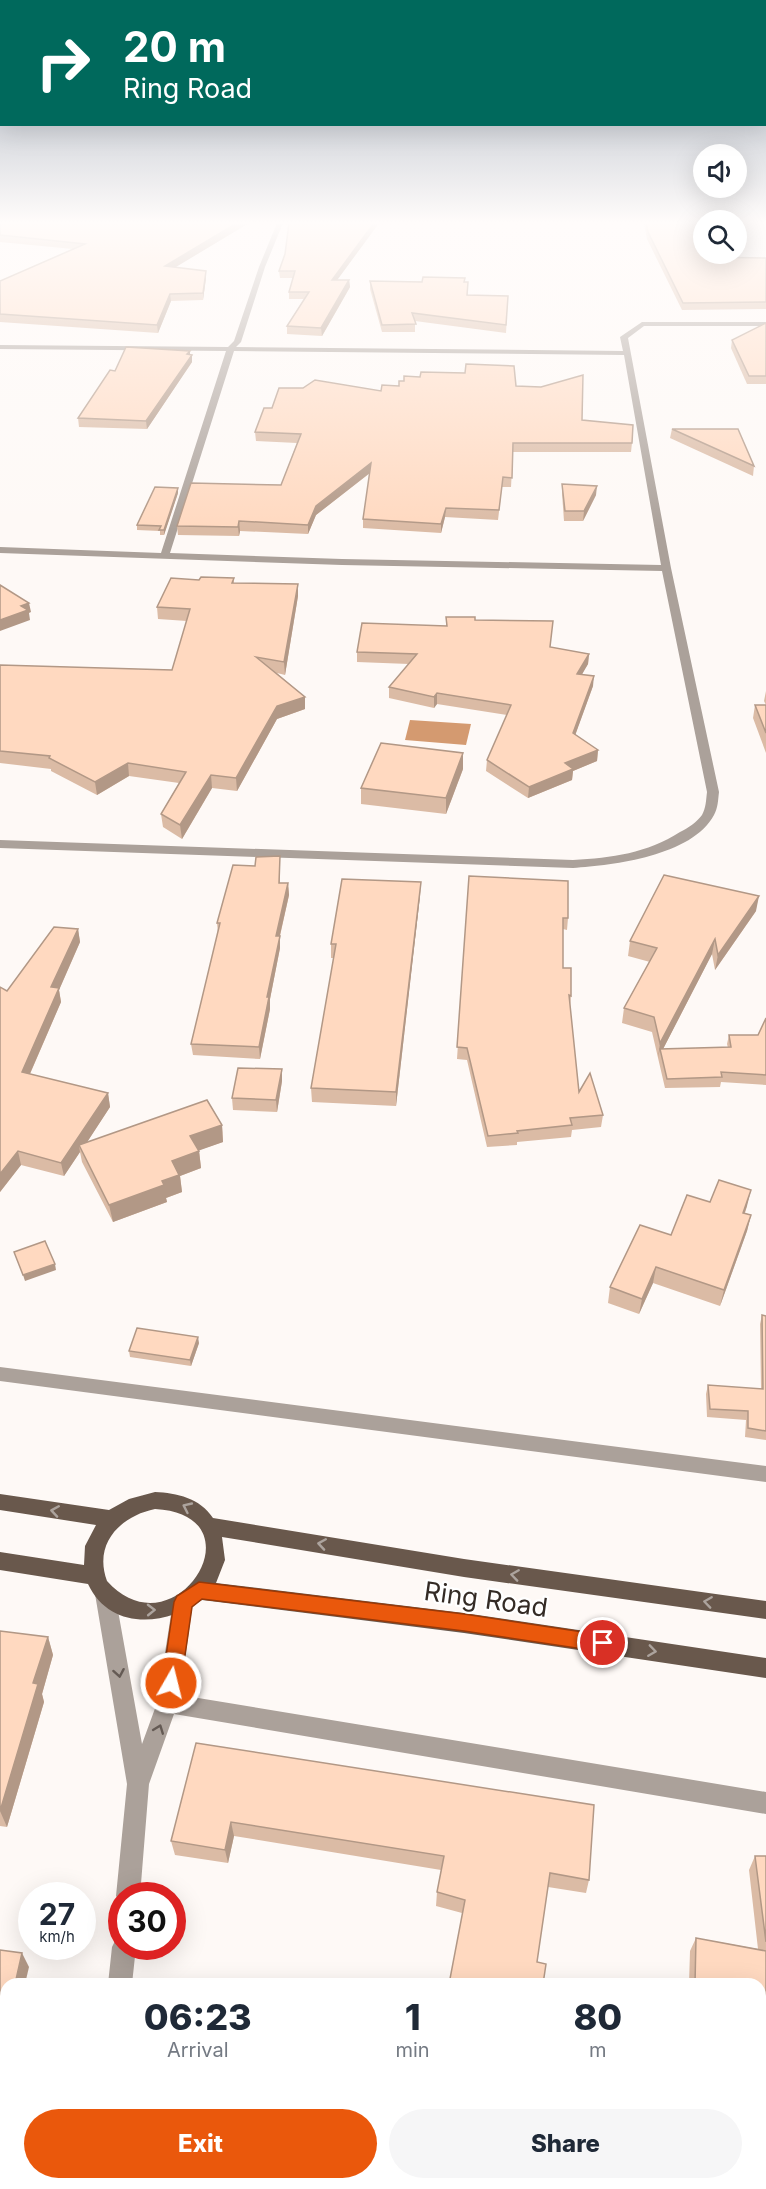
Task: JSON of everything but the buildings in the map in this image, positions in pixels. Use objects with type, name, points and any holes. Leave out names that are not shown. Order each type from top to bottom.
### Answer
[{"type":"main road","points":[[0,1561],[94,1576],[94,1546],[111,1519],[136,1503],[165,1498],[192,1507],[211,1526],[216,1547],[213,1569],[191,1596]]},
{"type":"main road","points":[[0,1502],[111,1519]]},
{"type":"main road","name":"Ring Road","points":[[211,1526],[464,1568],[766,1610]]},
{"type":"main road","name":"Ring Road","points":[[94,1576],[105,1594],[127,1608],[155,1611],[191,1596],[464,1623],[766,1668]]},
{"type":"street","points":[[165,555],[231,348],[237,342],[243,325]]},
{"type":"street","points":[[0,844],[573,864],[635,858],[661,850],[698,826],[710,812],[713,792],[666,568],[624,337],[640,325]]},
{"type":"street","points":[[0,347],[628,353]]},
{"type":"street","points":[[0,550],[342,562],[666,568]]},
{"type":"street","points":[[0,1374],[766,1474]]},
{"type":"street","points":[[105,1594],[138,1784],[129,1882]]},
{"type":"street","points":[[138,1784],[168,1703],[191,1596]]},
{"type":"street","points":[[168,1703],[766,1803]]},
{"type":"street","points":[[121,1978],[123,1960]]},
{"type":"shaded area","points":[[410,720],[471,724],[466,745],[405,740]]},
{"type":"route","points":[[171,1683],[183,1602],[199,1590],[603,1643]]}]
